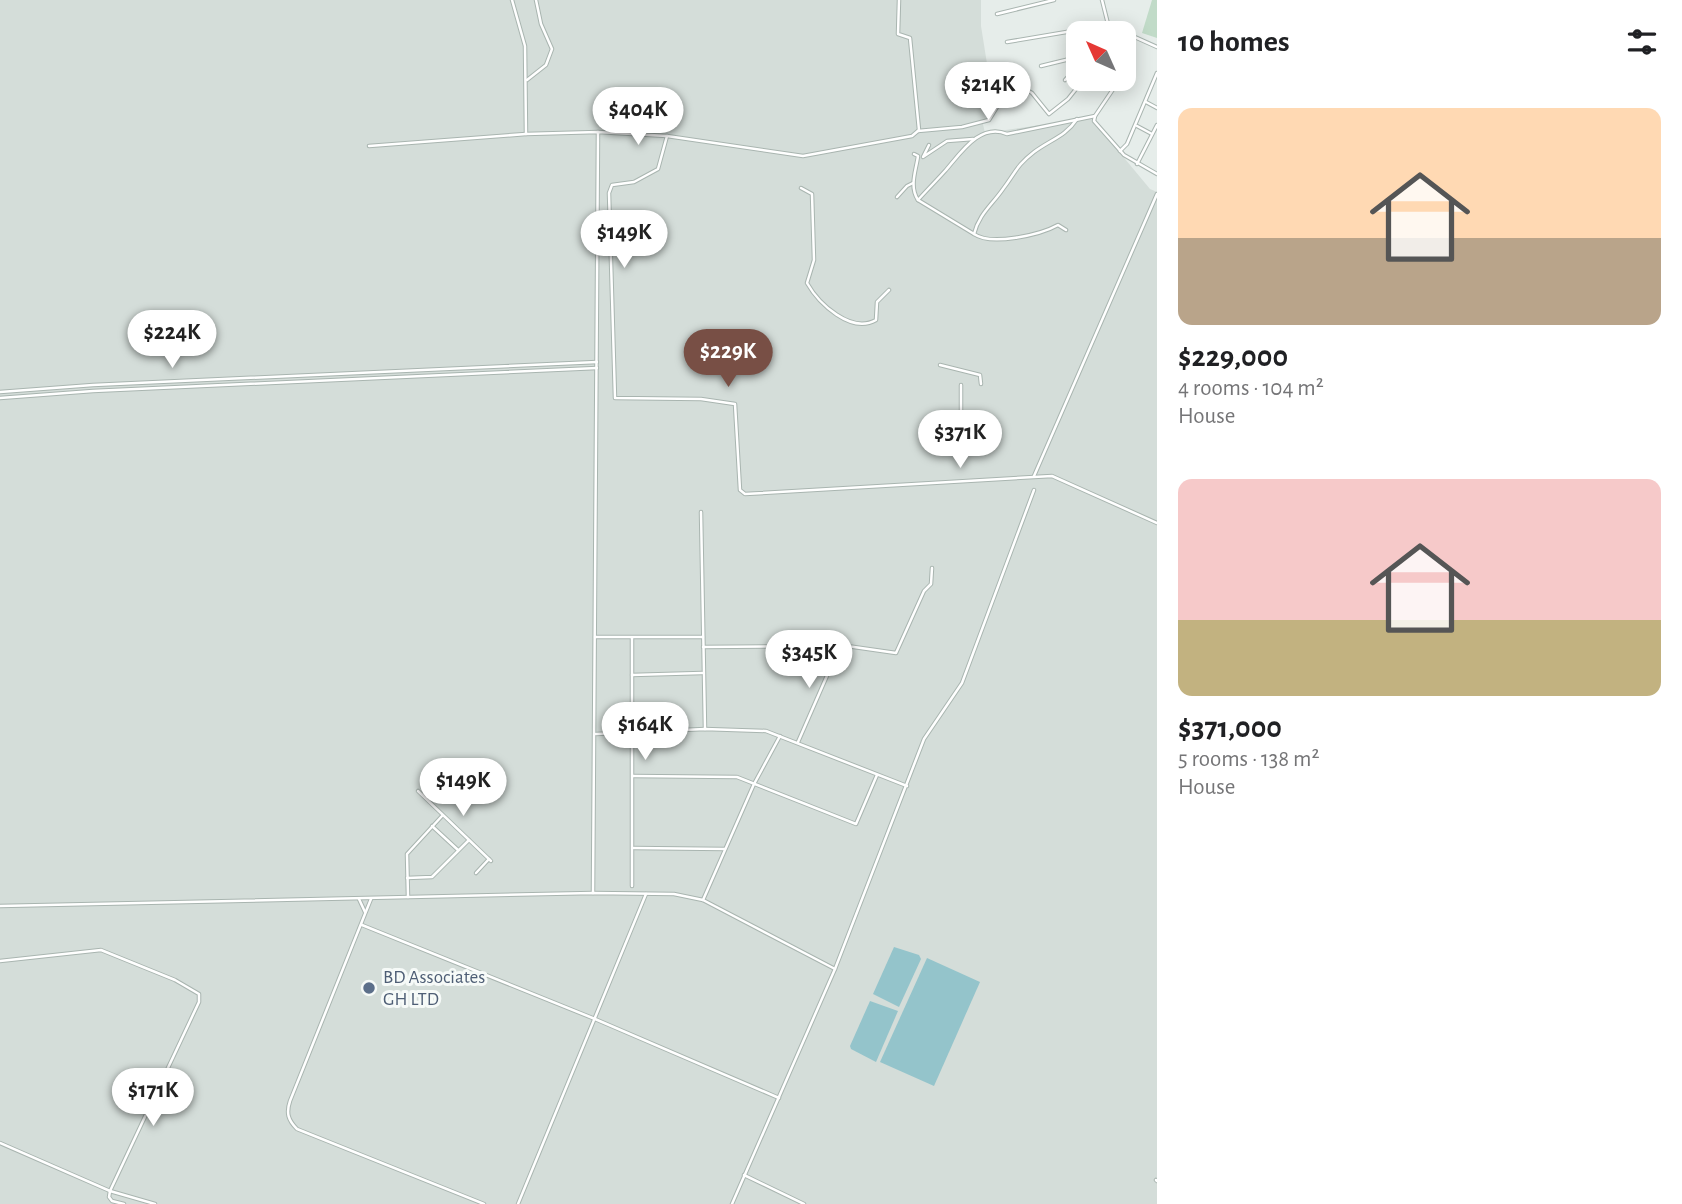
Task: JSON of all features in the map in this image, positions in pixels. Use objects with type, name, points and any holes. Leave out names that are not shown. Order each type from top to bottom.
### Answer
[{"type":"street","points":[[512,0],[525,46],[526,134]]},
{"type":"street","points":[[527,80],[546,65],[552,49],[541,24],[536,0]]},
{"type":"street","points":[[899,0],[898,34],[910,38],[919,116],[918,131]]},
{"type":"street","points":[[997,14],[1054,0]]},
{"type":"street","points":[[1102,0],[1107,21]]},
{"type":"street","points":[[1007,42],[1066,32]]},
{"type":"street","points":[[1136,39],[1157,47]]},
{"type":"street","points":[[1041,66],[1066,60]]},
{"type":"street","points":[[1120,151],[1127,144],[1157,73]]},
{"type":"street","points":[[1006,79],[1032,93],[1049,114],[1074,91]]},
{"type":"street","points":[[1112,91],[1095,116],[1096,124],[1120,151],[1157,174]]},
{"type":"street","points":[[369,146],[526,134],[598,132],[667,136],[803,156],[887,142],[912,136],[918,131],[962,127],[989,120],[1003,97]]},
{"type":"street","points":[[1146,102],[1157,108]]},
{"type":"street","points":[[929,145],[923,157],[947,141],[973,139],[999,131],[1007,134],[1095,116]]},
{"type":"street","points":[[974,234],[980,217],[1003,190],[1016,168],[1037,150],[1066,133],[1077,119]]},
{"type":"street","points":[[1136,125],[1152,134]]},
{"type":"street","points":[[1137,164],[1157,125]]},
{"type":"street","points":[[593,893],[598,132]]},
{"type":"street","points":[[667,136],[658,169],[634,182],[612,185],[609,193],[615,398],[701,399],[735,404],[740,490],[745,494],[1034,476],[1058,477],[1157,523]]},
{"type":"street","points":[[918,200],[973,139]]},
{"type":"street","points":[[914,154],[918,156],[914,194],[918,200],[981,238],[1007,240],[1024,234],[1038,234],[1058,225],[1066,230]]},
{"type":"street","points":[[897,197],[904,188],[914,183]]},
{"type":"street","points":[[801,188],[812,194],[814,260],[807,283],[822,303],[850,321],[864,324],[876,320],[877,302],[889,290]]},
{"type":"street","points":[[1034,476],[1157,194]]},
{"type":"street","points":[[0,392],[107,384],[597,362]]},
{"type":"street","points":[[940,365],[980,375],[981,384]]},
{"type":"street","points":[[0,398],[93,391],[597,368]]},
{"type":"street","points":[[961,385],[961,423]]},
{"type":"street","points":[[732,1204],[835,969],[924,739],[962,683],[1034,490]]},
{"type":"street","points":[[701,512],[705,729]]},
{"type":"street","points":[[703,647],[840,646],[893,654],[898,651],[924,591],[931,584],[932,568]]},
{"type":"street","points":[[595,637],[702,637]]},
{"type":"street","points":[[632,638],[632,886]]},
{"type":"street","points":[[798,742],[840,646]]},
{"type":"street","points":[[632,675],[704,673]]},
{"type":"street","points":[[594,734],[705,729],[766,731],[907,786]]},
{"type":"street","points":[[704,900],[754,784],[780,736]]},
{"type":"street","points":[[633,776],[737,777],[856,824],[860,820],[877,775]]},
{"type":"street","points":[[418,791],[490,860],[476,873]]},
{"type":"street","points":[[408,897],[407,854],[443,815]]},
{"type":"street","points":[[432,826],[459,851]]},
{"type":"street","points":[[407,878],[432,877],[470,840]]},
{"type":"street","points":[[634,848],[725,849]]},
{"type":"street","points":[[0,906],[593,893],[674,894],[704,900],[835,969]]},
{"type":"street","points":[[518,1204],[646,894]]},
{"type":"street","points":[[371,899],[290,1101],[287,1111],[291,1124],[345,1150],[484,1204]]},
{"type":"street","points":[[359,900],[366,913]]},
{"type":"street","points":[[362,925],[595,1018],[779,1098]]},
{"type":"street","points":[[0,961],[101,950],[175,980],[199,994],[199,1002],[110,1191],[109,1197],[112,1201],[124,1204]]},
{"type":"street","points":[[0,1143],[110,1191],[155,1204]]},
{"type":"street","points":[[744,1175],[804,1204]]},
{"type":"shaded area","points":[[0,0],[981,0],[981,26],[988,70],[987,119],[982,120],[985,133],[1091,118],[1150,189],[1157,192],[1157,1204],[0,1204]]},
{"type":"green space","points":[[1152,0],[1157,0],[1157,38],[1142,33]]},
{"type":"water","points":[[894,947],[919,955],[921,959],[899,1007],[873,994]]},
{"type":"water","points":[[927,958],[980,982],[934,1086],[880,1062]]},
{"type":"water","points":[[870,1001],[898,1011],[876,1062],[850,1046]]},
{"type":"place","name":"BD Associates GH LTD","points":[[369,988]]}]
